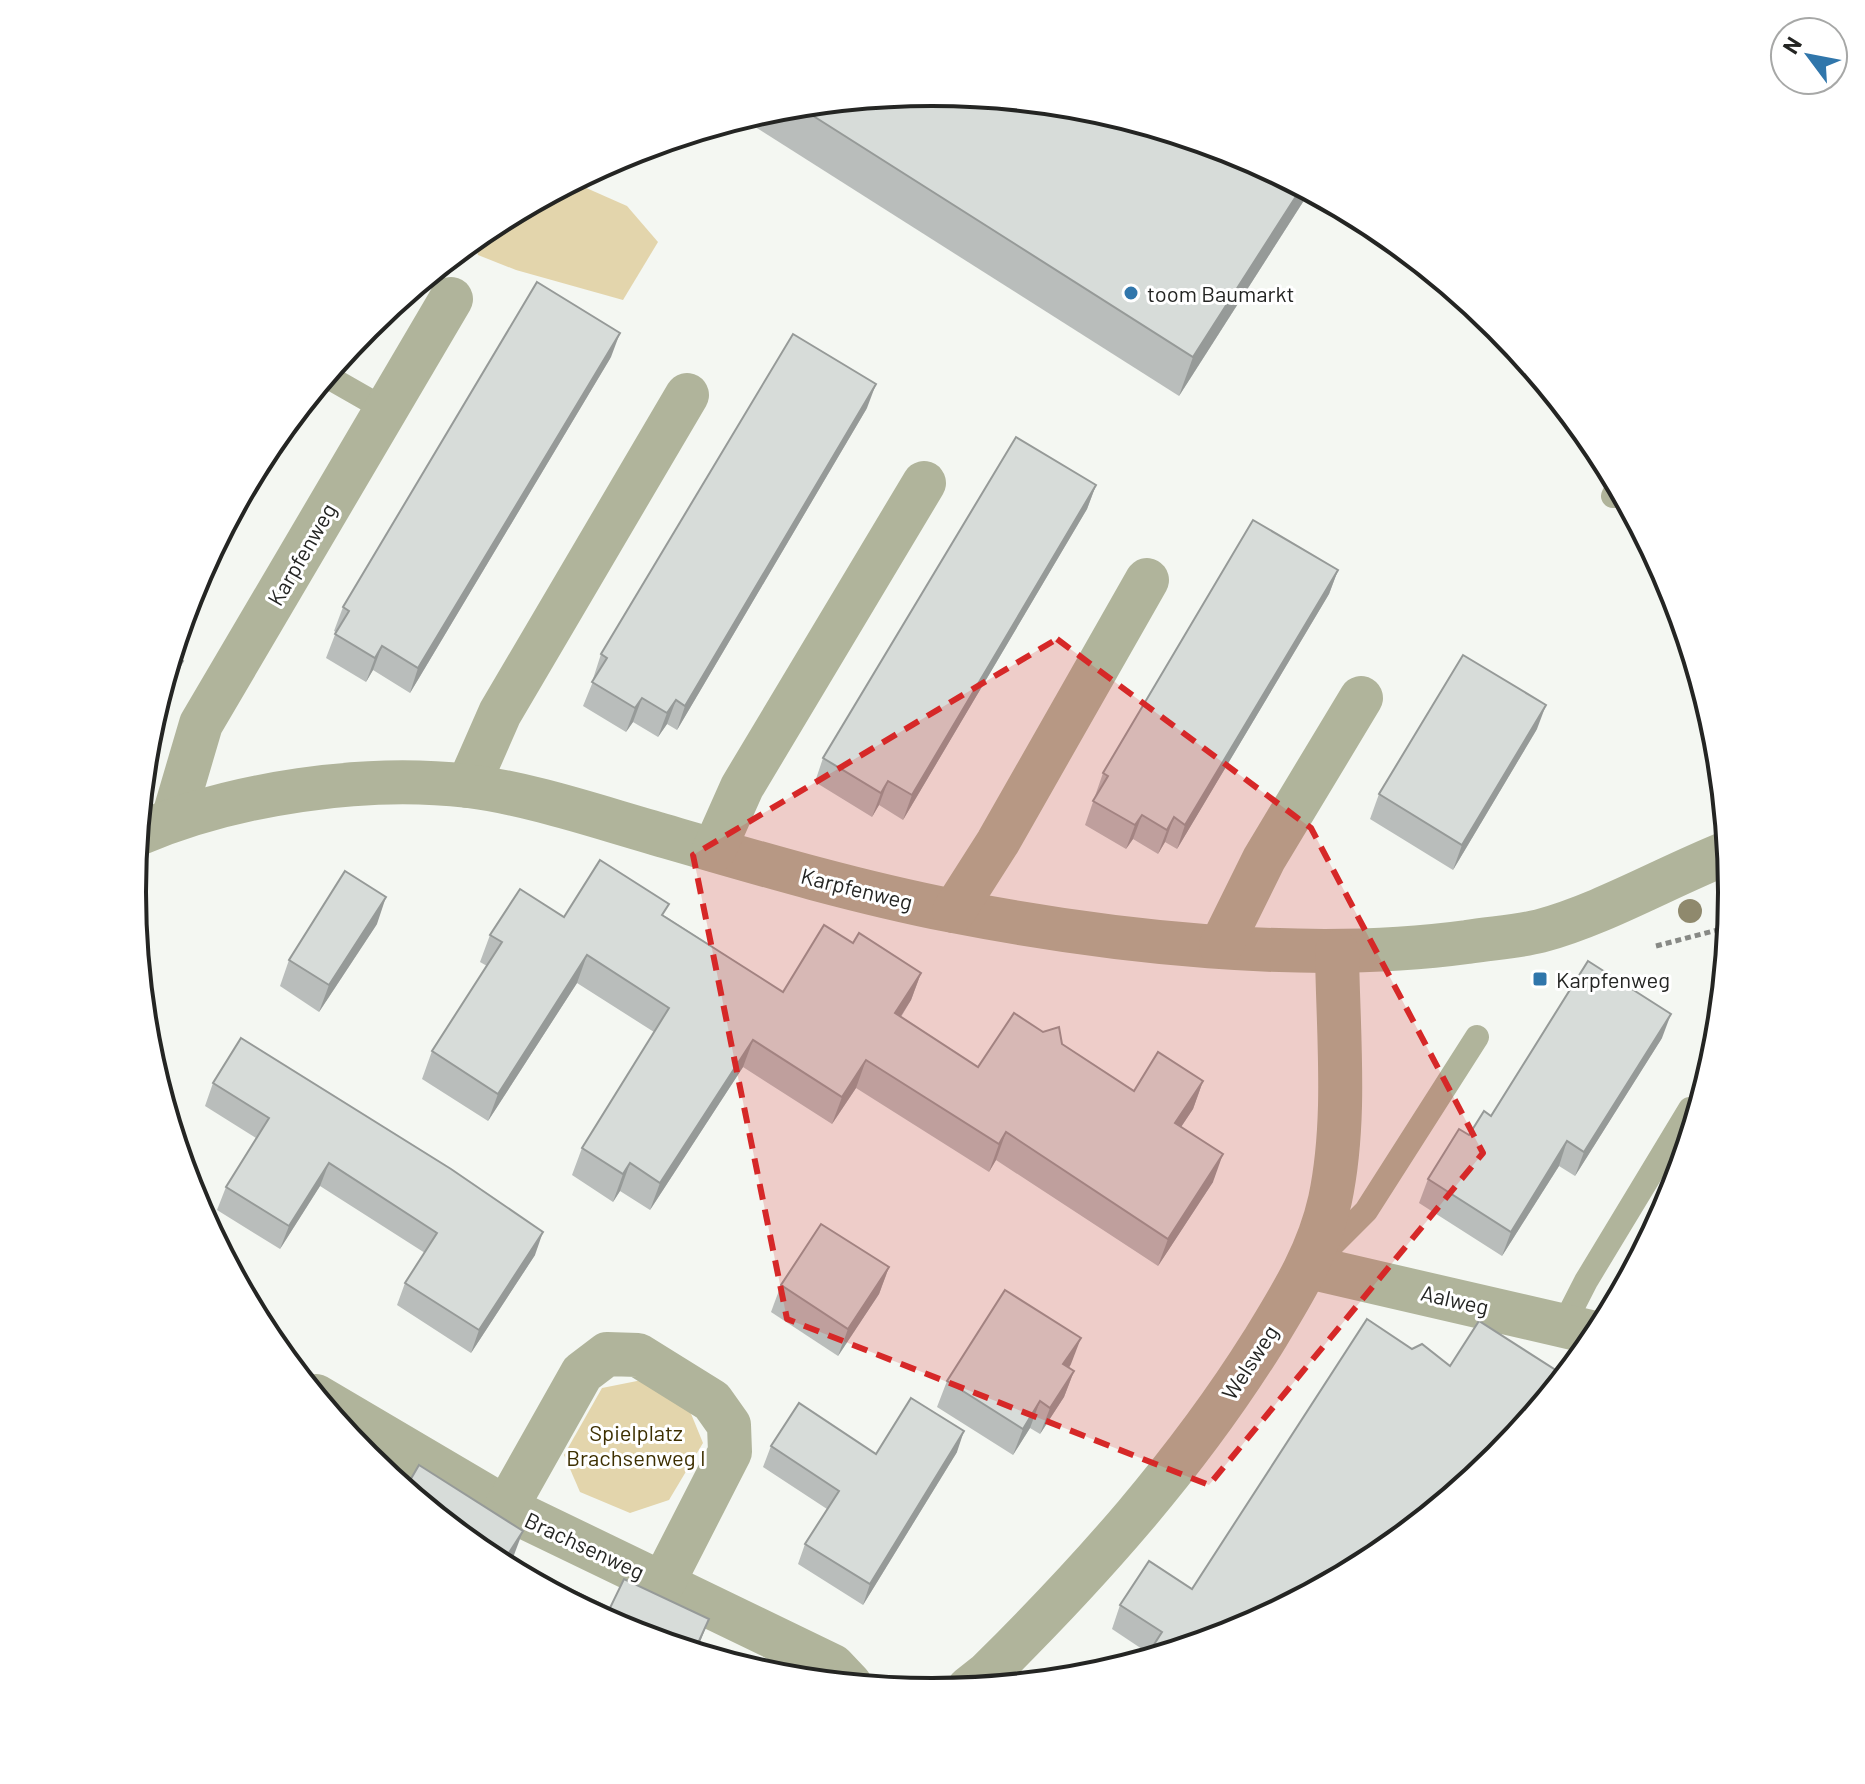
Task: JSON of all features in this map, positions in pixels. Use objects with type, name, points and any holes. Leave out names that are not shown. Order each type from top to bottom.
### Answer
[{"type":"street","name":"Karpfenweg","points":[[156,826],[201,724],[451,299]]},
{"type":"street","points":[[468,786],[500,713],[687,395]]},
{"type":"street","points":[[714,850],[742,787],[924,483]]},
{"type":"street","points":[[954,911],[998,842],[1147,580]]},
{"type":"street","points":[[1221,946],[1264,859],[1361,698]]},
{"type":"street","name":"Karpfenweg","points":[[156,826],[297,792],[380,784],[468,786],[556,805],[834,884],[954,911],[1078,931],[1221,946],[1337,952],[1421,948],[1537,932],[1590,914],[1663,878],[1717,857]]},
{"type":"street","name":"Welsweg","points":[[991,1675],[1094,1566],[1157,1491],[1232,1391],[1309,1267],[1330,1199],[1339,1112],[1337,952]]},
{"type":"street","name":"Aalweg","points":[[1309,1267],[1581,1330]]},
{"type":"street","name":"Brachsenweg","points":[[506,1508],[582,1373],[607,1354],[638,1355],[712,1401],[729,1425],[730,1452],[663,1583]]},
{"type":"street","name":"Brachsenweg","points":[[345,1413],[506,1508],[833,1666],[839,1672]]},
{"type":"lane","points":[[336,381],[386,410]]},
{"type":"lane","points":[[1309,1267],[1366,1211],[1477,1037]]},
{"type":"lane","points":[[1581,1330],[1586,1281],[1686,1116]]},
{"type":"highlighted area","points":[[1057,639],[1311,828],[1483,1153],[1209,1485],[787,1319],[693,855]]},
{"type":"green space","points":[[585,187],[627,206],[658,242],[623,300],[516,270],[478,255],[477,252],[496,238]]},
{"type":"green space","name":"Spielplatz Brachsenweg I","points":[[647,1379],[685,1399],[703,1443],[669,1500],[630,1513],[580,1492],[564,1455],[602,1388]]},
{"type":"building","name":"toom Baumarkt","points":[[932,106],[984,108],[1086,121],[1185,148],[1296,196],[1193,357],[813,116]]},
{"type":"building","points":[[537,282],[620,333],[418,668],[382,646],[375,658],[335,634],[349,611],[343,607]]},
{"type":"building","points":[[793,334],[876,384],[685,706],[676,700],[667,713],[642,698],[635,708],[592,682],[607,658],[601,654]]},
{"type":"building","points":[[1016,437],[1096,485],[912,795],[888,781],[881,793],[823,758]]},
{"type":"building","points":[[1253,520],[1338,570],[1185,825],[1174,817],[1167,830],[1142,815],[1135,825],[1093,801],[1108,776],[1103,773]]},
{"type":"building","points":[[1463,655],[1546,705],[1462,845],[1379,794]]},
{"type":"building","points":[[600,860],[669,904],[662,915],[783,992],[824,925],[853,943],[859,933],[921,973],[895,1013],[978,1067],[1014,1013],[1043,1032],[1059,1027],[1062,1044],[1134,1091],[1158,1052],[1203,1081],[1175,1123],[1223,1154],[1168,1239],[1006,1132],[999,1144],[866,1060],[842,1097],[753,1040],[660,1183],[630,1163],[623,1174],[582,1148],[669,1008],[587,955],[498,1094],[432,1051],[502,942],[490,935],[520,889],[564,917]]},
{"type":"building","points":[[345,871],[386,897],[329,985],[289,960]]},
{"type":"building","points":[[1588,961],[1671,1014],[1584,1152],[1567,1141],[1511,1232],[1428,1179],[1459,1129],[1469,1135],[1484,1111],[1491,1116]]},
{"type":"building","points":[[241,1038],[451,1169],[543,1232],[479,1330],[405,1283],[437,1233],[329,1163],[289,1226],[226,1187],[269,1118],[213,1083]]},
{"type":"building","points":[[821,1224],[889,1267],[848,1329],[781,1285]]},
{"type":"building","points":[[1005,1290],[1081,1338],[1063,1364],[1074,1371],[1050,1408],[1040,1401],[1023,1429],[947,1381]]},
{"type":"building","points":[[1367,1319],[1412,1349],[1422,1344],[1450,1366],[1479,1321],[1556,1370],[1488,1448],[1451,1483],[1369,1546],[1325,1573],[1233,1618],[1153,1646],[1162,1632],[1120,1605],[1149,1561],[1192,1589]]},
{"type":"building","points":[[911,1398],[964,1431],[870,1584],[805,1544],[839,1491],[771,1446],[799,1403],[876,1454]]},
{"type":"building","points":[[419,1465],[523,1531],[508,1554],[454,1516],[410,1480]]},
{"type":"building","points":[[624,1579],[709,1619],[699,1642],[632,1618],[585,1597],[573,1591],[610,1608]]},
{"type":"place","name":"toom Baumarkt","points":[[1131,293]]},
{"type":"place","name":"Karpfenweg","points":[[1540,979]]}]
